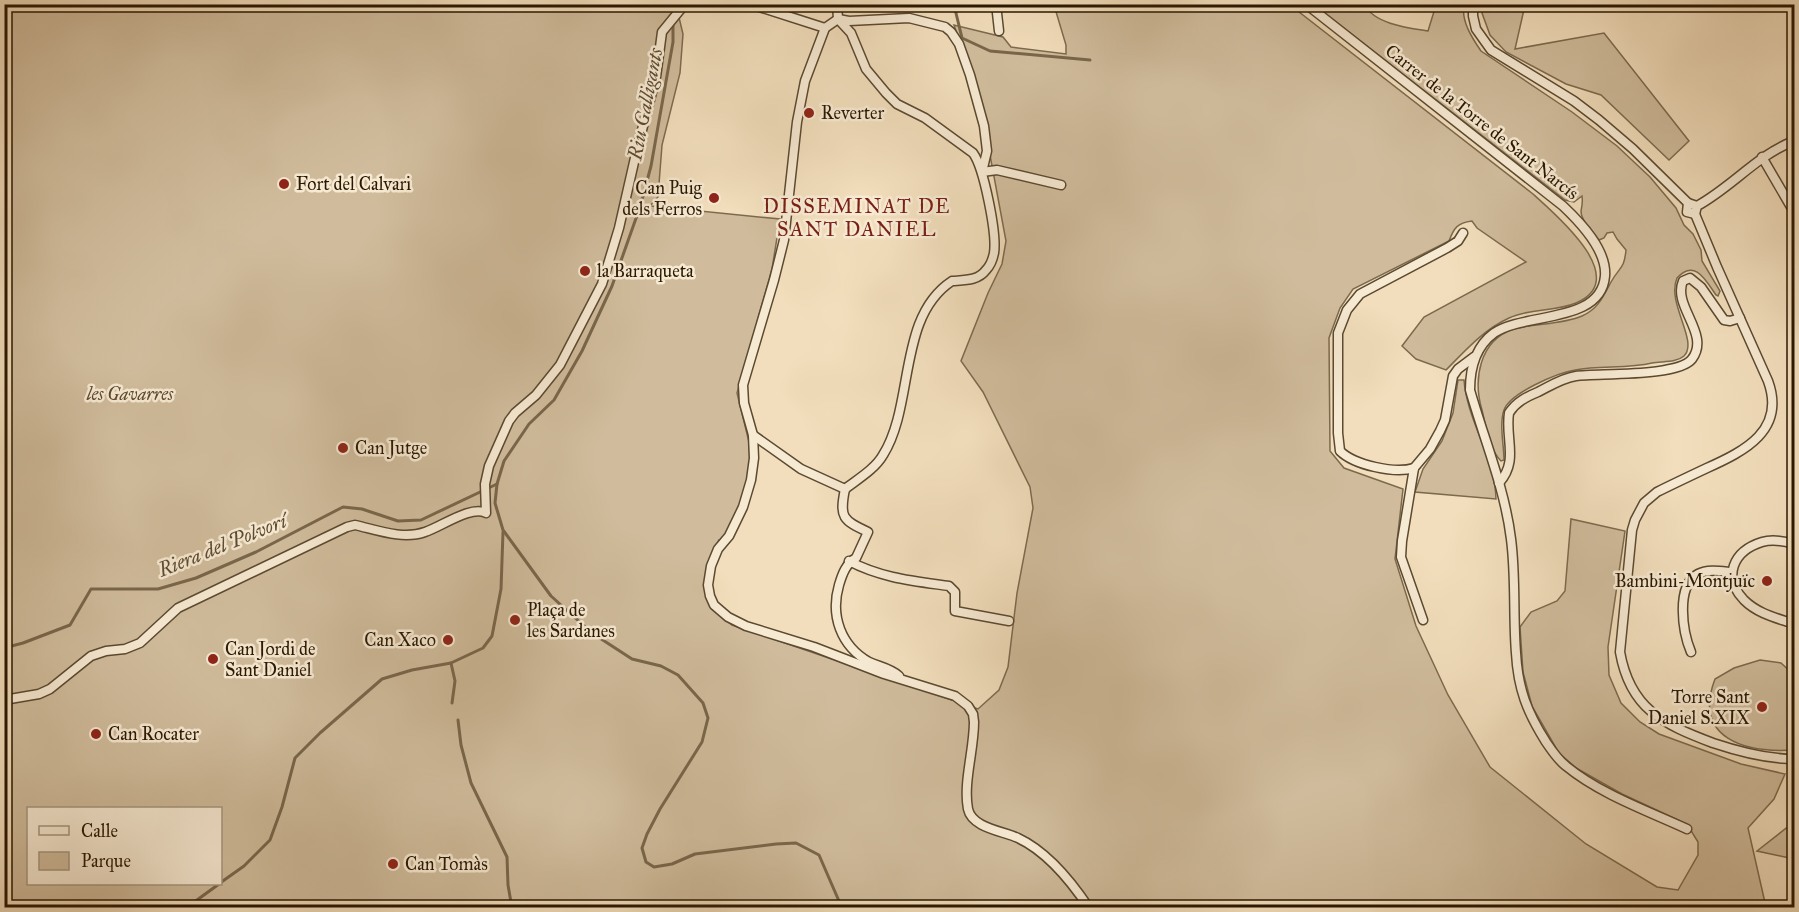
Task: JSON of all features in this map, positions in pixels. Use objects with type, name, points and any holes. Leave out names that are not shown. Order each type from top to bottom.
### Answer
[{"type":"street","points":[[4,700],[39,694],[50,689],[91,656],[106,651],[125,649],[140,643],[178,608],[347,527],[355,525],[399,534],[424,533],[475,510],[486,513],[485,484],[489,466],[509,421],[515,412],[536,395],[560,365],[602,284],[619,228],[654,86],[662,32],[685,4]]},
{"type":"street","points":[[750,4],[825,28]]},
{"type":"street","points":[[837,4],[838,19],[851,33],[866,69],[886,93],[897,104],[925,118],[973,153],[977,159],[987,194],[993,239],[994,252],[987,270],[974,279],[952,281],[926,309],[915,336],[900,409],[883,456],[845,489],[843,517],[868,532],[856,558],[849,561],[836,596],[837,616],[842,637],[869,662],[893,671],[904,680]]},
{"type":"street","points":[[996,4],[999,31]]},
{"type":"street","name":"Carrer de la Torre de Sant Narcís","points":[[1306,4],[1563,206],[1581,224],[1599,253],[1605,269],[1605,278],[1600,292],[1591,302],[1580,309],[1505,327],[1493,334],[1474,357],[1458,369],[1453,376],[1440,431],[1430,449],[1414,468]]},
{"type":"street","points":[[1473,4],[1476,29],[1491,50],[1574,101],[1599,120],[1633,148],[1693,208],[1772,393],[1774,401],[1770,417],[1760,435],[1741,452],[1657,492],[1644,503],[1632,530],[1620,652],[1625,672],[1636,695],[1647,708],[1670,725],[1738,752],[1794,759]]},
{"type":"street","points":[[982,172],[987,151],[984,126],[970,75],[959,44],[951,32],[945,27],[909,18],[849,21],[838,19],[825,28],[808,69],[802,91],[796,122],[784,240],[743,385],[744,403],[753,435],[754,458],[747,496],[729,536],[718,549],[711,566],[708,585],[710,596],[720,612],[746,626],[955,696],[968,706],[973,714],[974,730],[967,791],[968,809],[972,818],[985,826],[1017,837],[1034,847],[1068,880],[1089,908]]},
{"type":"street","points":[[1693,208],[1721,192],[1762,157],[1794,141]]},
{"type":"street","points":[[1762,157],[1794,212]]},
{"type":"street","points":[[982,172],[997,170],[1061,185]]},
{"type":"street","points":[[1423,620],[1401,557],[1414,468],[1405,471],[1383,469],[1350,458],[1340,452],[1338,333],[1347,310],[1360,294],[1447,248],[1458,241],[1463,233]]},
{"type":"street","points":[[1499,483],[1507,473],[1510,464],[1509,413],[1519,402],[1574,377],[1668,369],[1685,364],[1692,358],[1697,337],[1681,292],[1683,281],[1690,278],[1697,282],[1724,320],[1740,318]]},
{"type":"street","points":[[1474,357],[1470,390],[1499,483],[1512,542],[1517,665],[1522,694],[1529,714],[1552,750],[1567,767],[1608,792],[1687,829]]},
{"type":"street","points":[[753,435],[801,469],[845,489]]},
{"type":"street","points":[[1794,544],[1770,541],[1757,544],[1739,558],[1731,572],[1731,579],[1739,594],[1753,608],[1794,624]]},
{"type":"street","points":[[849,561],[887,576],[948,586],[954,592],[955,611],[1009,621]]},
{"type":"street","points":[[1691,652],[1685,636],[1683,617],[1687,586],[1701,572],[1731,572]]},
{"type":"green space","name":"les Gavarres","points":[[5,5],[676,5],[683,34],[680,73],[662,145],[658,197],[650,206],[780,219],[772,269],[737,393],[749,442],[751,480],[725,542],[719,540],[711,557],[709,582],[712,609],[732,625],[978,709],[999,690],[1008,667],[1017,593],[1033,508],[1030,487],[983,392],[961,361],[1002,264],[1006,241],[979,96],[954,25],[1003,37],[1011,47],[1066,54],[1066,45],[1054,5],[1290,5],[1533,194],[1571,231],[1593,263],[1596,279],[1591,292],[1576,303],[1517,315],[1500,323],[1475,341],[1446,370],[1416,359],[1402,346],[1424,317],[1526,262],[1477,228],[1472,221],[1463,223],[1457,227],[1449,241],[1353,289],[1340,308],[1329,338],[1330,451],[1344,468],[1403,489],[1395,559],[1416,626],[1448,695],[1490,767],[1586,844],[1657,887],[1678,890],[1698,855],[1698,842],[1687,824],[1622,794],[1576,768],[1559,753],[1532,706],[1523,672],[1520,627],[1531,612],[1557,601],[1565,591],[1571,519],[1625,531],[1608,647],[1609,675],[1621,703],[1640,722],[1659,734],[1741,764],[1785,774],[1774,799],[1748,828],[1766,907],[5,908]]},
{"type":"green space","points":[[1314,5],[1365,5],[1376,17],[1384,21],[1428,31],[1436,5],[1464,5],[1466,23],[1481,51],[1572,112],[1617,146],[1650,177],[1676,208],[1684,225],[1693,234],[1701,250],[1702,261],[1720,291],[1718,296],[1716,295],[1704,278],[1695,271],[1683,272],[1677,278],[1676,299],[1688,341],[1688,349],[1684,356],[1673,361],[1643,365],[1575,370],[1546,379],[1524,391],[1515,397],[1504,410],[1502,428],[1504,460],[1501,461],[1491,444],[1479,398],[1479,374],[1486,352],[1502,334],[1514,329],[1565,321],[1592,310],[1600,302],[1623,265],[1626,250],[1613,232],[1607,233],[1599,240],[1582,215],[1582,196],[1574,202],[1565,200]]},
{"type":"green space","points":[[1482,5],[1525,5],[1515,49],[1604,33],[1689,141],[1669,160],[1601,95],[1566,84],[1506,52],[1490,35],[1482,13]]},
{"type":"green space","points":[[1458,380],[1464,380],[1470,410],[1491,468],[1496,499],[1415,492],[1423,469],[1442,441],[1453,413]]},
{"type":"green space","points":[[1760,660],[1781,663],[1794,675],[1794,750],[1758,749],[1742,745],[1717,729],[1711,716],[1710,699],[1715,679],[1734,668]]},
{"type":"green space","points":[[1794,822],[1794,859],[1757,851]]},
{"type":"waterway","name":"Riu Galligants","points":[[674,4],[674,15]]},
{"type":"waterway","points":[[951,4],[955,9],[962,38],[990,51],[1090,60]]},
{"type":"waterway","points":[[673,21],[673,42],[651,166],[640,207],[612,286],[582,351],[554,400],[529,424],[504,461],[497,484],[495,503],[503,530],[551,596],[592,633],[632,659],[661,666],[678,675],[703,703],[708,718],[702,742],[647,834],[642,848],[646,862],[654,867],[672,864],[695,854],[796,843],[819,855],[842,908]]},
{"type":"waterway","name":"Riera del Polvorí","points":[[4,648],[70,625],[91,589],[158,589],[196,578],[256,552],[343,507],[362,509],[398,521],[421,520],[497,484]]},
{"type":"waterway","points":[[222,882],[244,866],[270,840],[282,807],[295,758],[320,733],[382,679],[412,670],[451,663],[483,648],[492,636],[501,589],[503,532]]},
{"type":"waterway","points":[[451,663],[455,681],[452,703]]},
{"type":"waterway","points":[[458,720],[461,745],[471,783],[507,857],[512,908]]},
{"type":"waterway","points":[[186,908],[218,885]]},
{"type":"place","name":"Reverter","points":[[809,113]]},
{"type":"place","name":"Fort del Calvari","points":[[284,184]]},
{"type":"place","name":"Can Puig dels Ferros","points":[[714,198]]},
{"type":"place","name":"la Barraqueta","points":[[585,271]]},
{"type":"place","name":"Can Jutge","points":[[343,448]]},
{"type":"place","name":"Bambini-Montjuïc","points":[[1767,581]]},
{"type":"place","name":"Plaça de les Sardanes","points":[[515,620]]},
{"type":"place","name":"Can Xaco","points":[[448,640]]},
{"type":"place","name":"Can Jordi de Sant Daniel","points":[[213,659]]},
{"type":"place","name":"Torre Sant Daniel S.XIX","points":[[1762,707]]},
{"type":"place","name":"Can Rocater","points":[[96,734]]},
{"type":"place","name":"Can Tomàs","points":[[393,864]]},
{"type":"district","name":"DISSEMINAT DE SANT DANIEL","points":[[857,218]]}]
